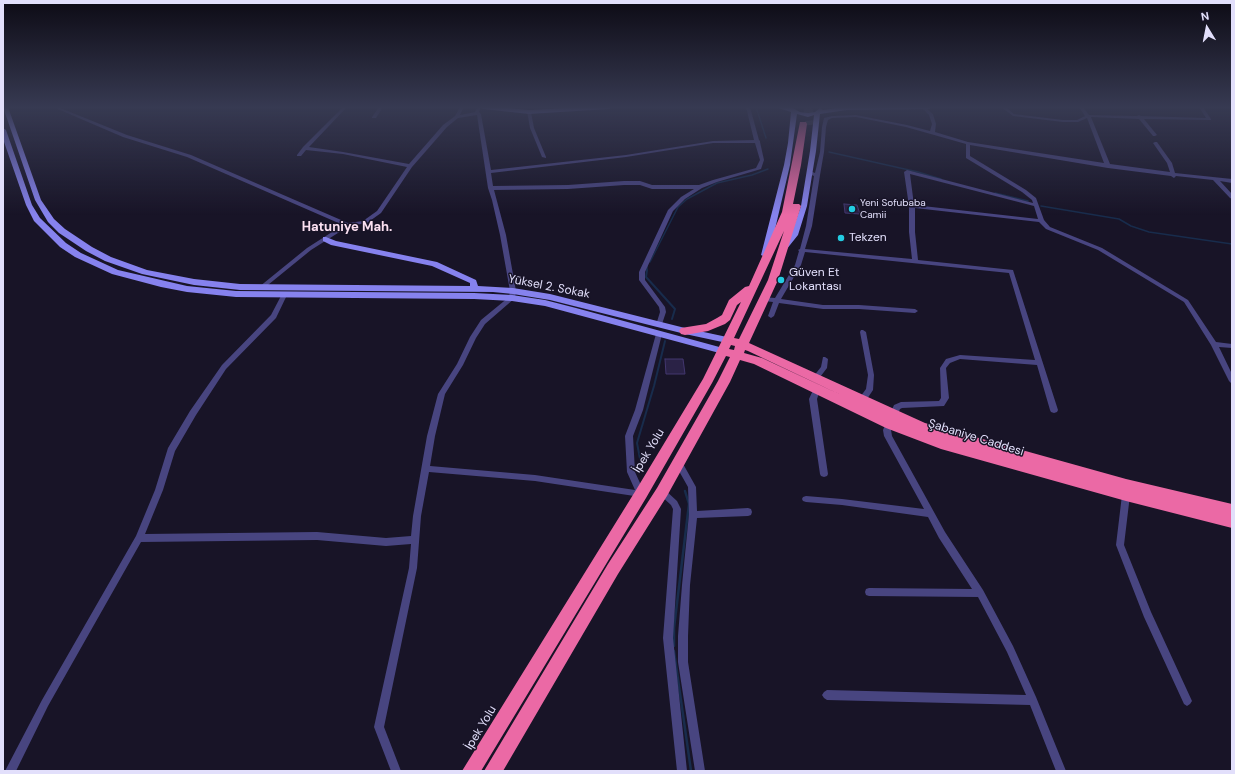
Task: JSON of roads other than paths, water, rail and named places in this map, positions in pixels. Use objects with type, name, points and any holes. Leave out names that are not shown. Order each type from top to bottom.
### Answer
[{"type":"highway","name":"İpek Yolu","points":[[471,771],[708,380],[755,284],[787,212],[801,143]]},
{"type":"highway","points":[[493,771],[613,570],[679,464],[724,382],[772,280],[783,248],[796,209],[805,162],[805,143]]},
{"type":"highway","points":[[685,331],[708,327],[721,321],[726,317],[733,303],[755,284]]},
{"type":"highway","name":"Şabaniye Caddesi","points":[[725,346],[739,349],[758,362],[816,384],[892,420],[960,449],[1126,496],[1232,522]]},
{"type":"highway","points":[[816,384],[862,400],[892,420],[922,426],[988,447],[1126,485],[1232,510]]},
{"type":"street","points":[[8,143],[32,212],[48,232],[78,255],[115,272],[161,284],[212,292],[284,296],[475,293]]},
{"type":"street","points":[[18,143],[38,200],[51,220],[62,231],[88,250],[145,272],[194,282],[261,288],[475,293]]},
{"type":"street","points":[[148,143],[189,156],[347,225]]},
{"type":"street","points":[[299,155],[310,143]]},
{"type":"street","points":[[261,288],[309,249],[347,225],[365,222],[379,212],[410,166],[430,143]]},
{"type":"street","points":[[396,771],[379,727],[413,568],[415,540],[431,436],[442,394],[460,365],[473,337],[483,322],[512,295],[503,234],[491,188],[484,143]]},
{"type":"street","points":[[538,143],[544,158]]},
{"type":"street","points":[[488,172],[626,156],[705,143]]},
{"type":"street","points":[[659,325],[663,312],[662,307],[642,280],[642,272],[671,210],[683,198],[700,187],[715,181],[758,169],[762,160],[758,143]]},
{"type":"street","points":[[783,248],[794,235],[804,206],[810,173],[807,143]]},
{"type":"street","points":[[771,316],[777,301],[798,265],[809,226],[823,143]]},
{"type":"street","points":[[968,143],[968,157],[1024,191],[1034,199],[1041,220],[1048,228],[1100,249],[1186,301],[1214,344],[1232,381]]},
{"type":"street","points":[[969,143],[1174,176],[1232,181]]},
{"type":"street","points":[[1099,143],[1108,166]]},
{"type":"street","points":[[1155,143],[1169,163],[1174,176]]},
{"type":"street","points":[[305,148],[343,153],[410,166]]},
{"type":"street","points":[[916,262],[912,232],[912,206],[908,172],[1035,205]]},
{"type":"street","points":[[810,173],[817,175]]},
{"type":"street","points":[[1215,179],[1232,197]]},
{"type":"street","points":[[491,188],[568,187],[624,183],[640,183],[652,187],[700,187]]},
{"type":"street","points":[[912,206],[1041,220]]},
{"type":"street","points":[[326,239],[434,264],[473,282],[475,293]]},
{"type":"street","points":[[801,250],[1011,271],[1054,410]]},
{"type":"street","name":"Yüksel 2. Sokak","points":[[475,293],[550,297],[685,331],[725,346]]},
{"type":"street","name":"Yüksel 2. Sokak","points":[[512,295],[659,334],[725,346]]},
{"type":"street","points":[[10,771],[45,703],[139,538],[159,490],[171,450],[224,367],[274,316],[284,296]]},
{"type":"street","points":[[764,298],[823,308],[860,307],[915,311]]},
{"type":"street","points":[[862,332],[871,375],[869,390],[862,400]]},
{"type":"street","points":[[640,494],[631,472],[628,436],[638,410],[659,334]]},
{"type":"street","points":[[1214,344],[1232,346]]},
{"type":"street","points":[[1039,363],[960,357],[948,361],[943,368],[945,398],[941,404],[901,405],[896,407],[887,430],[889,441],[931,514],[980,593],[1010,649],[1033,700],[1061,771]]},
{"type":"street","points":[[824,474],[813,398],[816,384],[824,368],[825,359]]},
{"type":"street","points":[[679,464],[692,487],[693,514],[686,585],[683,662],[700,771]]},
{"type":"street","points":[[426,469],[535,478],[640,494]]},
{"type":"street","points":[[662,492],[674,503],[677,509],[668,638],[682,771]]},
{"type":"street","points":[[1126,496],[1120,545],[1147,614],[1187,701]]},
{"type":"street","points":[[806,499],[842,502],[931,514]]},
{"type":"street","points":[[693,514],[702,515],[748,512]]},
{"type":"street","points":[[139,538],[317,536],[386,542],[415,540]]},
{"type":"street","points":[[869,592],[980,593]]},
{"type":"street","points":[[827,695],[1033,700]]},
{"type":"waterway","points":[[829,152],[918,172],[941,179]]},
{"type":"waterway","points":[[650,262],[678,207],[687,199],[717,183],[752,175],[768,169]]},
{"type":"waterway","points":[[995,193],[1028,201]]},
{"type":"waterway","points":[[1041,206],[1119,219],[1131,226],[1149,232],[1232,244]]},
{"type":"waterway","points":[[647,270],[646,277],[675,309],[672,319]]},
{"type":"waterway","points":[[641,464],[637,443],[654,386],[665,341]]},
{"type":"waterway","points":[[674,646],[674,628],[689,504],[685,491]]},
{"type":"waterway","points":[[674,651],[691,771]]},
{"type":"place","name":"Yeni Sofubaba Camii","points":[[852,209]]},
{"type":"place","name":"Tekzen","points":[[841,238]]},
{"type":"place","name":"Güven Et Lokantası","points":[[781,280]]},
{"type":"district","name":"Hatuniye Mah.","points":[[347,228]]}]
